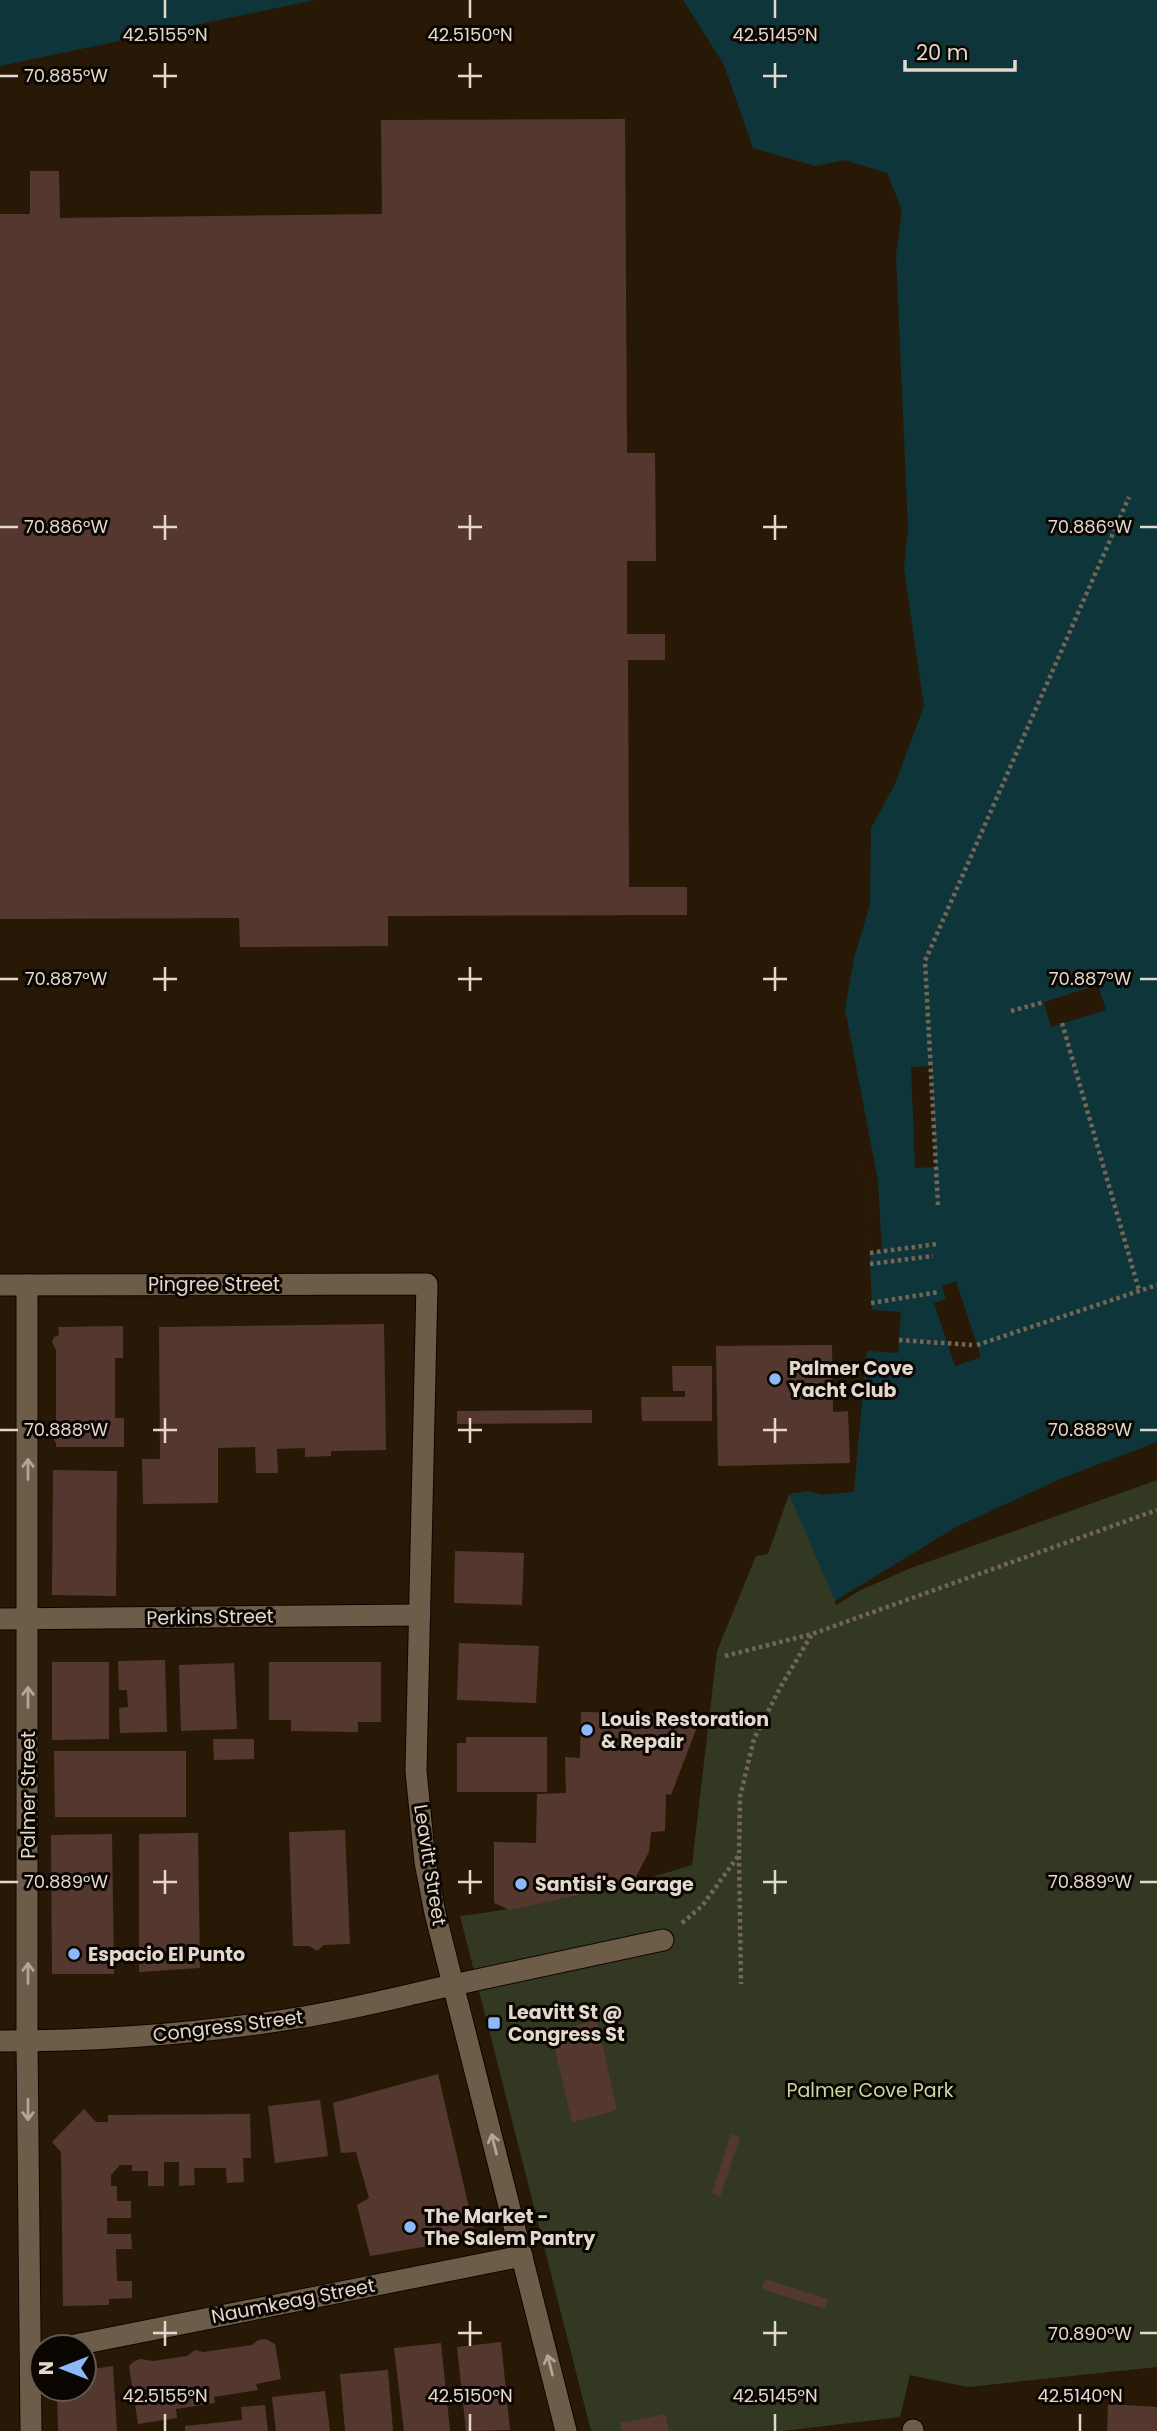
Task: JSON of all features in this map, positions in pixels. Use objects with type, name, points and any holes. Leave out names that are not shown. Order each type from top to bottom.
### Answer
[{"type":"street","name":"Pingree Street","points":[[0,1285],[427,1284]]},
{"type":"street","name":"Leavitt Street","points":[[427,1284],[416,1771],[425,1862],[453,1985],[566,2431]]},
{"type":"street","name":"Palmer Street","points":[[27,1285],[27,2041],[35,2333]]},
{"type":"street","name":"Perkins Street","points":[[0,1619],[420,1615]]},
{"type":"street","name":"Congress Street","points":[[0,2041],[142,2037],[297,2018],[663,1940]]},
{"type":"street","name":"Naumkeag Street","points":[[98,2340],[522,2256]]},
{"type":"street","name":"Palmer Street","points":[[31,2431],[33,2403]]},
{"type":"path","points":[[938,1205],[925,961],[1129,497]]},
{"type":"path","points":[[1011,1011],[1044,1002]]},
{"type":"path","points":[[1062,1023],[1139,1290]]},
{"type":"path","points":[[870,1253],[937,1244]]},
{"type":"path","points":[[870,1264],[933,1256]]},
{"type":"path","points":[[899,1340],[974,1345],[1157,1285]]},
{"type":"path","points":[[871,1303],[939,1292]]},
{"type":"path","points":[[725,1656],[812,1634],[1157,1510]]},
{"type":"path","points":[[741,1984],[740,1797],[754,1739],[812,1634]]},
{"type":"path","points":[[663,1940],[702,1906],[739,1855]]},
{"type":"green space","name":"Palmer Cove Park","points":[[867,1351],[898,1354],[1157,1476],[1157,2367],[967,2387],[910,2375],[900,2417],[783,2431],[591,2431],[460,1916],[577,1896],[692,1865],[717,1651],[756,1556],[768,1554],[789,1494],[790,1497],[807,1491],[822,1495],[854,1492]]},
{"type":"water","points":[[0,0],[315,0],[0,66]]},
{"type":"water","points":[[664,0],[1157,0],[1157,1476],[910,1564],[835,1601],[789,1494],[807,1491],[822,1495],[854,1492],[867,1351],[898,1353],[901,1312],[872,1310],[868,1205],[834,1022],[879,731],[880,553],[867,235],[853,215],[825,199],[764,179]]},
{"type":"pier","points":[[660,0],[683,0],[724,65],[753,148],[815,166],[845,160],[887,173],[902,210],[896,255],[908,529],[904,568],[924,706],[895,784],[871,828],[870,904],[854,958],[845,1009],[878,1181],[882,1251],[870,1253],[868,1205],[862,1162],[859,1161],[830,1022],[834,977],[830,826],[839,797],[875,730],[877,553],[863,236],[851,218],[823,202],[763,182],[739,165],[724,139],[707,81]]},
{"type":"pier","points":[[1098,985],[1106,1010],[1051,1027],[1044,1002]]},
{"type":"pier","points":[[931,1066],[936,1167],[915,1168],[911,1067]]},
{"type":"pier","points":[[956,1281],[981,1357],[955,1366],[934,1303],[946,1299],[942,1286]]},
{"type":"pier","points":[[1157,1442],[1157,1480],[911,1568],[861,1590],[836,1605],[835,1601],[956,1527],[1060,1479]]},
{"type":"building","points":[[625,119],[627,453],[655,453],[656,561],[627,561],[627,634],[665,634],[665,660],[628,660],[629,887],[687,887],[687,915],[388,916],[388,946],[240,947],[239,918],[0,919],[0,214],[30,214],[30,171],[59,171],[60,218],[382,214],[381,120]]},
{"type":"building","points":[[384,1324],[386,1450],[331,1451],[331,1456],[305,1457],[305,1448],[277,1449],[278,1473],[256,1473],[255,1447],[218,1448],[218,1503],[143,1504],[142,1459],[160,1459],[159,1327]]},
{"type":"building","points":[[123,1326],[123,1358],[115,1358],[115,1418],[124,1418],[124,1447],[56,1447],[51,1435],[56,1427],[56,1350],[52,1342],[54,1337],[59,1335],[58,1327]]},
{"type":"building","name":"Palmer Cove Yacht Club","points":[[832,1345],[833,1412],[848,1411],[850,1463],[718,1466],[716,1346]]},
{"type":"building","points":[[672,1366],[712,1366],[712,1421],[642,1421],[641,1397],[685,1397],[685,1391],[673,1391]]},
{"type":"building","points":[[592,1410],[592,1423],[457,1424],[457,1411]]},
{"type":"building","points":[[53,1470],[117,1471],[116,1596],[52,1595]]},
{"type":"building","points":[[455,1551],[524,1553],[522,1605],[454,1603]]},
{"type":"building","points":[[459,1643],[539,1646],[536,1703],[457,1700]]},
{"type":"building","points":[[165,1660],[167,1732],[120,1733],[119,1708],[128,1707],[127,1690],[119,1690],[118,1661]]},
{"type":"building","points":[[52,1662],[109,1662],[109,1739],[52,1740]]},
{"type":"building","points":[[269,1662],[381,1662],[381,1722],[358,1722],[358,1732],[291,1731],[291,1720],[269,1720]]},
{"type":"building","points":[[234,1663],[237,1729],[181,1731],[179,1665]]},
{"type":"building","points":[[581,1712],[702,1714],[671,1795],[666,1794],[665,1831],[651,1832],[649,1852],[632,1884],[510,1910],[494,1903],[494,1842],[536,1843],[537,1794],[566,1793],[565,1757],[580,1758]]},
{"type":"building","points":[[466,1737],[547,1737],[547,1792],[457,1792],[457,1743],[466,1743]]},
{"type":"building","points":[[213,1739],[254,1739],[254,1759],[214,1760]]},
{"type":"building","points":[[54,1751],[186,1751],[186,1817],[55,1817]]},
{"type":"building","points":[[345,1830],[350,1944],[324,1945],[317,1951],[309,1946],[293,1946],[289,1832]]},
{"type":"building","points":[[198,1833],[200,1968],[139,1972],[139,1834]]},
{"type":"building","points":[[112,1834],[114,1974],[52,1974],[51,1835]]},
{"type":"building","points":[[597,2020],[617,2110],[572,2122],[551,2032]]},
{"type":"building","points":[[438,2074],[476,2238],[370,2256],[357,2205],[369,2198],[356,2152],[341,2153],[333,2103]]},
{"type":"building","points":[[320,2100],[328,2156],[275,2163],[268,2106]]},
{"type":"building","points":[[84,2109],[96,2122],[108,2122],[108,2115],[250,2114],[251,2158],[243,2158],[244,2182],[227,2183],[226,2168],[194,2168],[195,2185],[179,2186],[179,2162],[164,2162],[164,2186],[148,2186],[148,2171],[132,2171],[132,2165],[120,2165],[111,2175],[111,2186],[117,2186],[117,2201],[131,2201],[131,2218],[107,2218],[107,2234],[131,2234],[132,2249],[116,2249],[117,2281],[132,2281],[132,2298],[109,2299],[109,2305],[63,2306],[61,2152],[52,2142]]},
{"type":"building","points":[[731,2134],[740,2137],[720,2197],[712,2193]]},
{"type":"building","points":[[765,2279],[828,2299],[825,2309],[762,2289]]},
{"type":"building","points":[[266,2339],[275,2344],[281,2379],[256,2384],[258,2390],[214,2397],[215,2403],[176,2409],[177,2418],[138,2424],[129,2366],[133,2362],[140,2359],[153,2361],[187,2356],[195,2350],[203,2352],[252,2345],[258,2340]]},
{"type":"building","points":[[501,2342],[510,2430],[466,2431],[457,2347]]},
{"type":"building","points":[[441,2343],[450,2431],[404,2431],[394,2348]]},
{"type":"building","points":[[113,2366],[117,2431],[58,2431],[57,2403],[98,2403],[98,2368]]},
{"type":"building","points":[[388,2370],[393,2431],[345,2431],[340,2374]]},
{"type":"building","points":[[325,2391],[330,2431],[276,2431],[272,2397]]},
{"type":"building","points":[[1108,2404],[1157,2407],[1157,2431],[1107,2431]]},
{"type":"building","points":[[265,2405],[268,2431],[185,2431],[185,2426],[242,2420],[241,2407]]},
{"type":"building","points":[[665,2414],[669,2431],[622,2431],[620,2423]]},
{"type":"place","name":"Palmer Cove Yacht Club","points":[[775,1379]]},
{"type":"place","name":"Louis Restoration & Repair","points":[[587,1730]]},
{"type":"place","name":"Santisi's Garage","points":[[521,1884]]},
{"type":"place","name":"Espacio El Punto","points":[[74,1954]]},
{"type":"place","name":"Leavitt St @ Congress St","points":[[494,2023]]},
{"type":"place","name":"The Market - The Salem Pantry","points":[[410,2227]]}]
